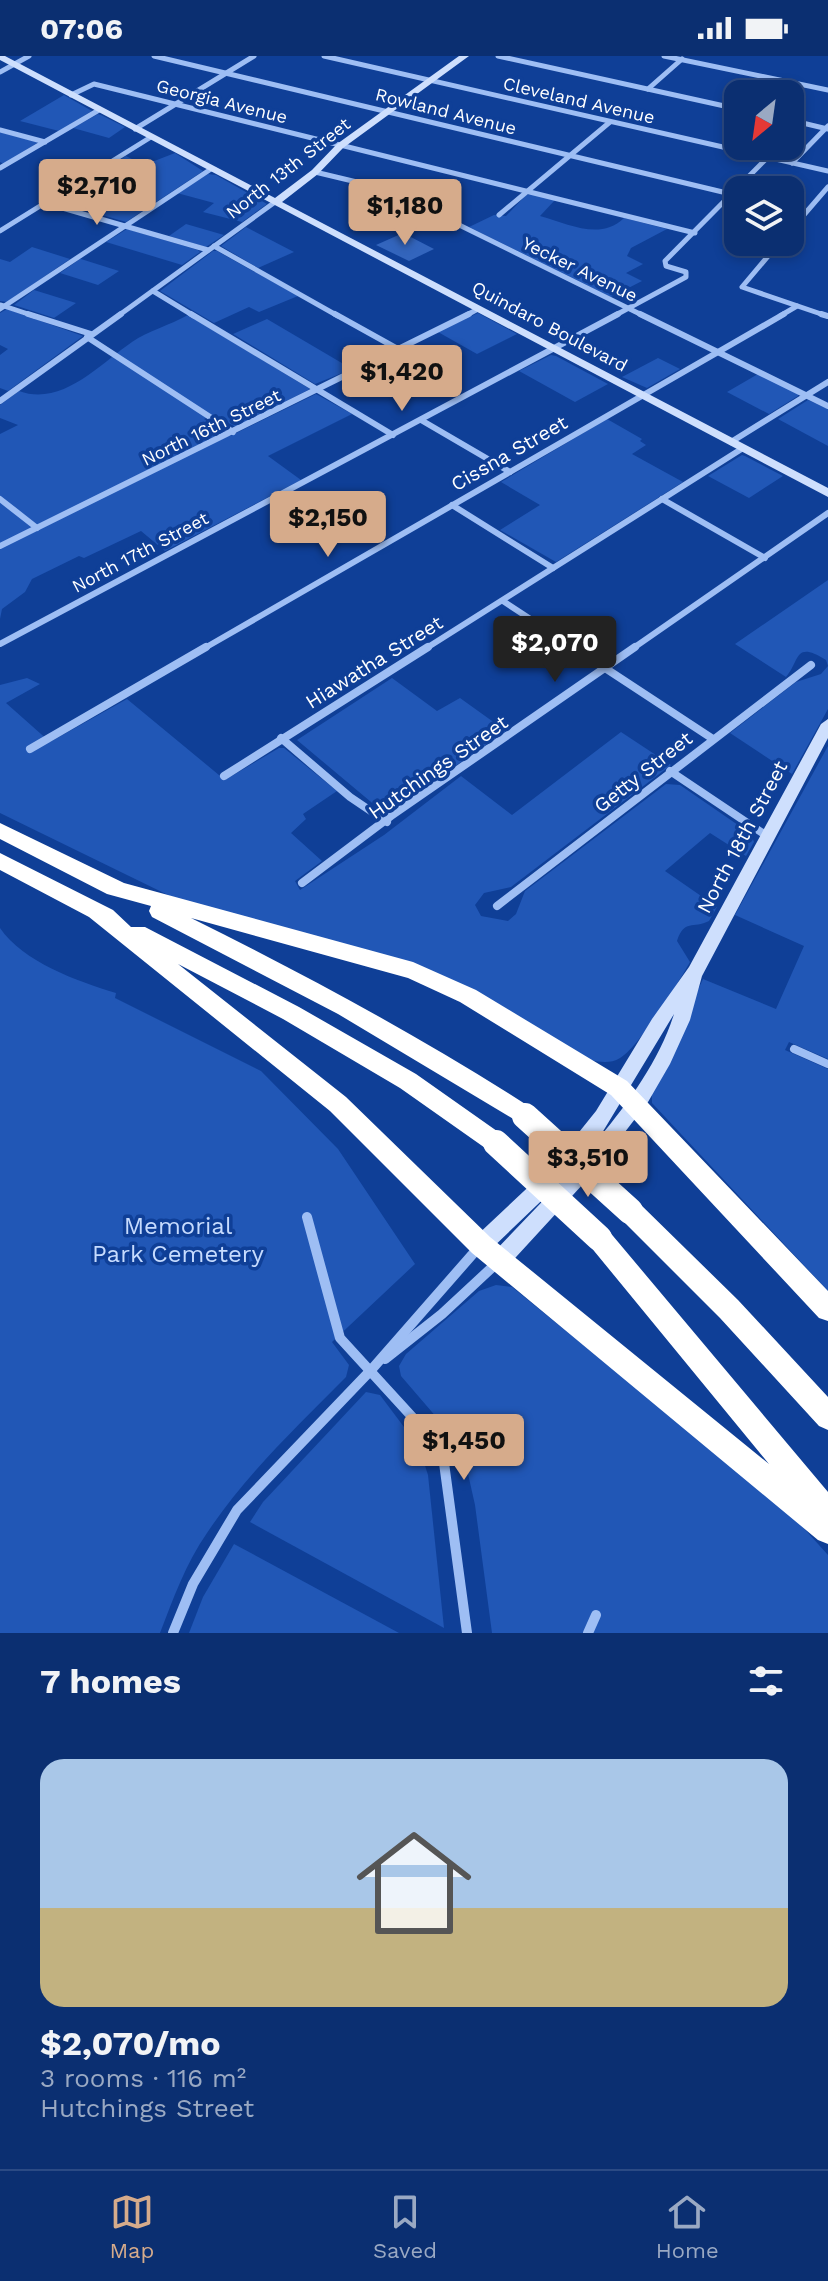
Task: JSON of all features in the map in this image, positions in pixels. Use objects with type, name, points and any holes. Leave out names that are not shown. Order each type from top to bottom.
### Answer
[{"type":"highway","points":[[0,830],[333,999],[448,1065],[525,1116],[630,1211],[729,1309],[823,1410]]},
{"type":"highway","points":[[0,861],[304,1020],[408,1081],[496,1143],[599,1238],[828,1514]]},
{"type":"highway","points":[[114,888],[413,971],[468,996],[628,1096],[828,1309]]},
{"type":"highway","points":[[95,910],[338,1104],[490,1253],[828,1530]]},
{"type":"main road","name":"North 13th Street","points":[[275,202],[315,172],[340,146],[465,56]]},
{"type":"main road","name":"Quindaro Boulevard","points":[[0,57],[828,493]]},
{"type":"main road","name":"North 18th Street","points":[[490,1253],[612,1142],[628,1096],[688,1004],[695,972],[828,724]]},
{"type":"street","points":[[0,72],[29,56]]},
{"type":"street","name":"Rowland Avenue","points":[[154,56],[724,192]]},
{"type":"street","points":[[135,129],[254,56]]},
{"type":"street","name":"Cleveland Avenue","points":[[324,56],[724,147]]},
{"type":"street","points":[[498,56],[724,106]]},
{"type":"street","points":[[664,56],[828,90]]},
{"type":"street","points":[[648,89],[684,58]]},
{"type":"street","name":"Georgia Avenue","points":[[71,95],[94,84],[695,233]]},
{"type":"street","points":[[0,168],[99,110]]},
{"type":"street","points":[[499,215],[610,122]]},
{"type":"street","points":[[804,123],[827,127]]},
{"type":"street","points":[[792,163],[827,127]]},
{"type":"street","points":[[0,130],[45,142]]},
{"type":"street","points":[[0,231],[151,137]]},
{"type":"street","name":"North 17th Street","points":[[749,176],[765,160]]},
{"type":"street","name":"Cleveland Avenue","points":[[780,160],[828,171]]},
{"type":"street","points":[[2,307],[211,169]]},
{"type":"street","name":"Yecker Avenue","points":[[315,172],[386,189],[828,406]]},
{"type":"street","points":[[804,215],[828,187]]},
{"type":"street","name":"North 13th Street","points":[[0,401],[275,202]]},
{"type":"street","name":"North 17th Street","points":[[0,644],[688,275],[664,264],[724,202]]},
{"type":"street","points":[[45,203],[211,248],[398,349]]},
{"type":"street","points":[[768,256],[742,287],[827,315]]},
{"type":"street","points":[[153,291],[393,435]]},
{"type":"street","name":"Cissna Street","points":[[30,749],[797,306]]},
{"type":"street","points":[[2,307],[89,336],[233,432]]},
{"type":"street","name":"North 16th Street","points":[[0,546],[478,309]]},
{"type":"street","name":"Hiawatha Street","points":[[224,776],[662,499],[828,382]]},
{"type":"street","points":[[421,420],[510,472]]},
{"type":"street","points":[[0,499],[37,528]]},
{"type":"street","points":[[662,499],[765,558]]},
{"type":"street","points":[[452,505],[553,568]]},
{"type":"street","name":"Hutchings Street","points":[[302,883],[828,513]]},
{"type":"street","points":[[503,601],[713,739]]},
{"type":"street","name":"Getty Street","points":[[497,906],[811,665]]},
{"type":"street","points":[[281,738],[350,797],[387,822]]},
{"type":"street","points":[[670,771],[767,836]]},
{"type":"street","points":[[794,1049],[828,1064]]},
{"type":"street","points":[[307,1217],[317,1243],[333,1322],[340,1338],[372,1369],[415,1420],[444,1463],[467,1633]]},
{"type":"street","name":"North 18th Street","points":[[372,1369],[442,1314],[490,1253]]},
{"type":"street","name":"North 18th Street","points":[[173,1633],[193,1584],[237,1510],[372,1369],[490,1253]]},
{"type":"street","points":[[588,1633],[596,1615]]},
{"type":"green space","points":[[64,95],[92,111],[59,131],[20,121]]},
{"type":"green space","points":[[98,114],[125,127],[109,138],[73,128]]},
{"type":"green space","points":[[0,132],[37,143],[4,164],[0,162]]},
{"type":"green space","points":[[175,153],[203,171],[126,222],[53,201],[61,197],[95,206],[110,195],[78,186],[126,156],[144,165]]},
{"type":"green space","points":[[208,174],[216,175],[267,204],[242,222],[203,212],[214,203],[177,193]]},
{"type":"green space","points":[[526,195],[555,200],[540,216],[584,229],[605,229],[624,218],[667,229],[631,248],[627,256],[643,264],[626,273],[642,281],[611,297],[469,227],[494,215],[506,216]]},
{"type":"green space","points":[[186,224],[224,235],[206,247],[169,236]]},
{"type":"green space","points":[[246,227],[294,252],[258,268],[221,246]]},
{"type":"green space","points":[[127,229],[200,252],[182,265],[106,242]]},
{"type":"green space","points":[[32,247],[70,259],[7,302],[0,301],[0,259],[10,262]]},
{"type":"green space","points":[[213,251],[298,296],[259,312],[249,307],[214,323],[160,291]]},
{"type":"green space","points":[[80,259],[119,271],[98,285],[60,273]]},
{"type":"green space","points":[[34,290],[76,303],[54,318],[14,305]]},
{"type":"green space","points":[[7,309],[83,336],[8,391],[0,388],[0,355],[8,349],[0,345],[0,313]]},
{"type":"green space","points":[[478,313],[517,334],[477,354],[438,332]]},
{"type":"green space","points":[[188,315],[310,389],[236,427],[213,415],[204,419],[230,436],[316,394],[352,414],[268,456],[301,480],[165,551],[141,531],[84,558],[79,556],[32,579],[25,592],[2,609],[0,619],[0,434],[18,425],[0,418],[0,405],[19,391],[50,393],[80,381],[138,338]]},
{"type":"green space","points":[[267,319],[352,369],[315,384],[233,334]]},
{"type":"green space","points":[[551,355],[608,384],[575,402],[519,371]]},
{"type":"green space","points":[[658,358],[680,369],[647,388],[622,377]]},
{"type":"green space","points":[[758,374],[798,396],[769,414],[727,392]]},
{"type":"green space","points":[[808,400],[828,409],[828,446],[778,419]]},
{"type":"green space","points":[[607,419],[642,439],[640,441],[646,445],[632,454],[683,482],[556,562],[500,530],[540,505],[501,482]]},
{"type":"green space","points":[[742,455],[783,476],[749,498],[708,476]]},
{"type":"green space","points":[[828,580],[828,666],[826,660],[816,654],[803,652],[786,677],[735,644]]},
{"type":"green space","points":[[828,666],[828,709],[792,774],[730,733],[796,682],[821,674]]},
{"type":"green space","points":[[27,678],[40,684],[6,703],[50,742],[127,699],[225,780],[284,748],[337,791],[303,814],[306,819],[291,833],[322,861],[295,881],[300,890],[384,835],[461,776],[512,815],[621,732],[671,765],[511,887],[484,893],[475,905],[481,916],[508,921],[516,914],[525,891],[666,784],[680,785],[751,834],[754,842],[746,856],[710,833],[665,871],[717,907],[709,921],[686,927],[680,934],[677,941],[690,962],[637,1042],[616,1060],[590,1060],[500,1005],[170,896],[0,813],[0,685]]},
{"type":"green space","points":[[392,678],[437,711],[460,698],[506,731],[390,811],[383,812],[297,740]]},
{"type":"green space","points":[[828,746],[828,1059],[789,1042],[785,1050],[828,1069],[828,1291],[652,1103],[652,1090],[703,979],[776,1009],[804,946],[735,915]]},
{"type":"green space","name":"Memorial Park Cemetery","points":[[0,928],[22,951],[52,969],[116,993],[115,998],[261,1071],[338,1149],[415,1264],[332,1342],[349,1365],[346,1377],[273,1452],[222,1511],[193,1556],[160,1633],[0,1633]]},
{"type":"green space","points":[[496,1285],[512,1287],[791,1514],[828,1555],[828,1633],[492,1633],[475,1505],[462,1447],[401,1376],[399,1366],[406,1354],[479,1291]]},
{"type":"green space","points":[[366,1392],[380,1395],[419,1447],[428,1475],[444,1628],[250,1522],[263,1502]]},
{"type":"green space","points":[[234,1544],[399,1633],[189,1633],[203,1597]]},
{"type":"building","points":[[403,233],[434,249],[409,261],[376,245]]}]
